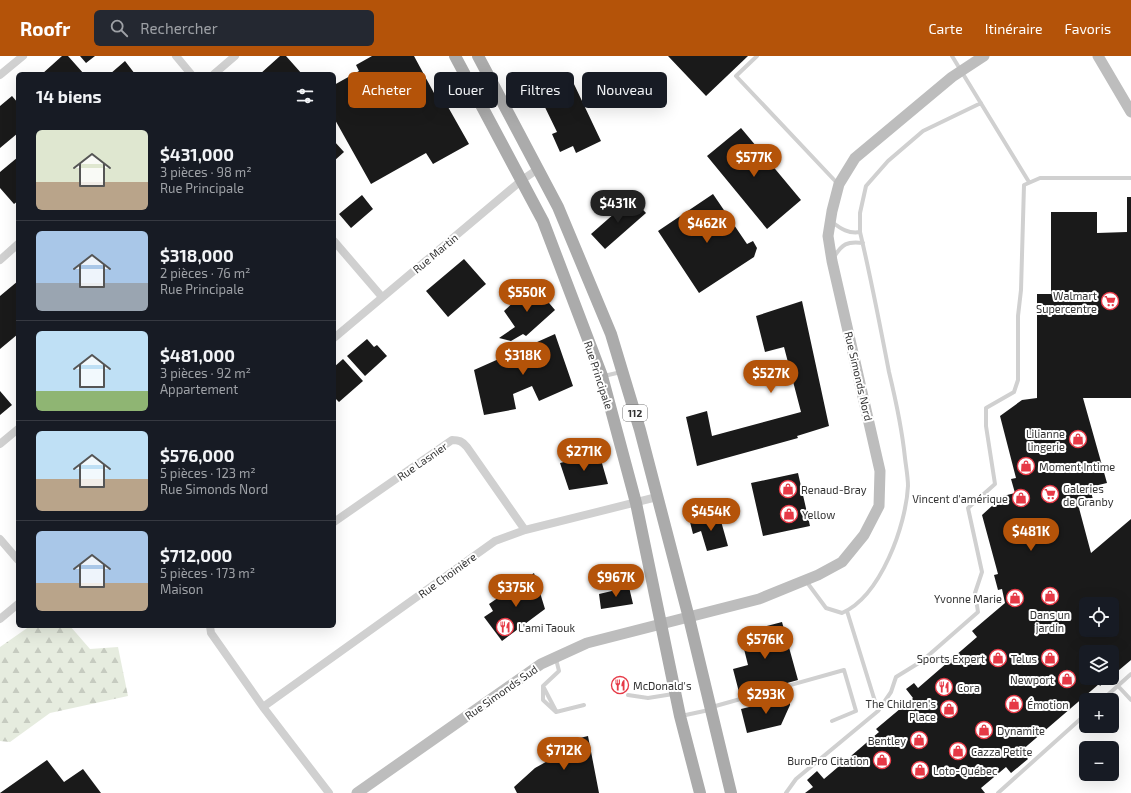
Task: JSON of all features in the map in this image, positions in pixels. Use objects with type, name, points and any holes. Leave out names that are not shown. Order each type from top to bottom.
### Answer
[{"type":"main road","name":"Rue Principale","points":[[455,56],[543,221],[602,376],[636,503],[680,716],[700,793]]},
{"type":"main road","name":"Rue Principale","points":[[478,56],[558,207],[611,334],[689,618],[731,793]]},
{"type":"street","points":[[0,75],[23,56]]},
{"type":"street","points":[[176,56],[189,72]]},
{"type":"street","points":[[216,72],[235,56]]},
{"type":"street","name":"Rue Simonds Nord","points":[[661,624],[759,599],[806,580],[842,562],[864,535],[879,506],[880,471],[832,261],[828,236],[838,184],[855,158],[924,99],[961,71],[984,56]]},
{"type":"street","points":[[1098,56],[1131,112]]},
{"type":"street","name":"Rue Martin","points":[[336,336],[522,180],[538,169]]},
{"type":"street","points":[[336,243],[382,297]]},
{"type":"street","points":[[0,260],[16,246]]},
{"type":"street","points":[[0,444],[16,431]]},
{"type":"street","name":"Rue Lasnier","points":[[336,521],[452,440],[460,440],[467,447],[525,530]]},
{"type":"street","name":"Rue Choinière","points":[[263,707],[495,541],[525,530],[657,497]]},
{"type":"street","points":[[0,539],[16,558]]},
{"type":"street","points":[[0,619],[16,606]]},
{"type":"street","name":"Rue Simonds Sud","points":[[360,792],[541,664],[587,643],[661,624]]},
{"type":"street","points":[[210,628],[211,632],[263,707],[329,793]]},
{"type":"lane","points":[[757,56],[736,76],[838,184]]},
{"type":"lane","points":[[952,56],[1029,182]]},
{"type":"lane","points":[[806,580],[826,608],[842,613],[847,611],[863,596],[883,569],[895,542],[904,511],[908,485],[902,431],[860,232],[860,213],[866,186],[888,161],[923,131],[981,104]]},
{"type":"lane","points":[[786,793],[796,779],[878,711],[891,692],[896,677],[922,661],[978,612],[975,593],[982,572],[968,508],[994,484],[986,426],[986,408],[1014,392],[1018,380],[1018,316],[1021,290],[1024,185],[1040,178],[1131,178]]},
{"type":"lane","points":[[831,221],[841,229],[853,234],[860,232]]},
{"type":"lane","points":[[832,261],[841,246],[850,242],[862,243]]},
{"type":"lane","points":[[602,376],[622,372]]},
{"type":"lane","points":[[847,611],[878,711]]},
{"type":"lane","points":[[555,657],[559,671],[543,686],[543,700],[556,712],[584,705]]},
{"type":"lane","points":[[680,716],[711,709],[844,670],[856,711],[832,721]]},
{"type":"lane","points":[[1110,693],[1131,674]]},
{"type":"lane","points":[[1118,686],[1131,700]]},
{"type":"lane","points":[[628,695],[648,698],[676,694]]},
{"type":"lane","points":[[998,793],[1079,720]]},
{"type":"green space","points":[[27,628],[72,628],[90,649],[118,647],[128,696],[50,713],[10,742],[0,741],[0,647]]},
{"type":"building","points":[[62,56],[68,56],[82,72],[44,72]]},
{"type":"building","points":[[80,56],[95,56],[86,63]]},
{"type":"building","points":[[280,56],[286,56],[300,72],[262,72]]},
{"type":"building","points":[[372,56],[414,56],[423,72],[357,72],[359,71],[356,65]]},
{"type":"building","points":[[668,56],[748,56],[706,96]]},
{"type":"building","points":[[125,61],[133,72],[112,72]]},
{"type":"building","points":[[348,77],[348,108],[426,108],[426,78],[434,93],[434,108],[449,108],[469,144],[433,164],[426,153],[371,184],[336,122],[336,84]]},
{"type":"building","points":[[574,84],[582,101],[582,108],[585,108],[601,141],[576,153],[573,146],[560,152],[552,134],[557,132],[545,108],[574,108]]},
{"type":"building","points":[[12,96],[16,101],[16,135],[0,148],[0,106]]},
{"type":"building","points":[[741,128],[801,200],[767,229],[707,156]]},
{"type":"building","points":[[336,143],[344,152],[336,159]]},
{"type":"building","points":[[16,159],[16,202],[14,204],[0,188],[0,172]]},
{"type":"building","points":[[713,194],[747,244],[753,241],[757,248],[754,257],[699,293],[658,231]]},
{"type":"building","points":[[362,195],[373,209],[351,228],[339,214]]},
{"type":"building","name":"Galeries de Granby","points":[[1127,197],[1131,197],[1131,398],[1083,398],[1107,483],[1090,487],[1094,504],[1079,508],[1091,553],[1131,519],[1131,660],[1119,670],[1119,645],[1079,645],[1079,685],[1098,685],[1089,693],[1079,693],[1079,701],[1021,751],[1028,759],[1011,773],[1006,767],[981,788],[985,793],[805,793],[813,787],[807,780],[817,771],[824,779],[879,732],[876,729],[913,698],[906,689],[914,683],[918,688],[977,637],[972,631],[1005,603],[1002,589],[998,590],[994,575],[998,574],[982,515],[1003,496],[1015,493],[1011,479],[1016,478],[1000,416],[1022,400],[1037,398],[1037,294],[1051,294],[1051,212],[1097,212],[1097,233],[1127,232]]},
{"type":"building","points":[[632,198],[646,213],[605,249],[591,234]]},
{"type":"building","points":[[464,259],[486,284],[448,317],[426,291]]},
{"type":"building","points":[[16,283],[16,336],[0,349],[0,296]]},
{"type":"building","points":[[533,284],[555,310],[526,336],[523,334],[511,341],[499,338],[515,327],[504,311]]},
{"type":"building","points":[[802,301],[829,426],[797,436],[798,438],[697,466],[686,417],[707,411],[712,436],[801,412],[784,347],[765,352],[756,316]]},
{"type":"building","points":[[555,334],[573,386],[539,401],[532,386],[513,394],[516,409],[484,415],[474,370]]},
{"type":"building","points":[[367,339],[374,347],[377,345],[387,356],[365,376],[347,356]]},
{"type":"building","points":[[343,359],[363,381],[339,402],[336,399],[336,365]]},
{"type":"building","points":[[0,391],[12,405],[0,415]]},
{"type":"building","points":[[599,453],[608,484],[569,490],[560,463]]},
{"type":"building","points":[[798,473],[810,526],[763,536],[751,483]]},
{"type":"building","points":[[719,514],[728,546],[707,551],[701,531],[693,534],[690,522]]},
{"type":"building","points":[[534,573],[545,609],[502,641],[484,617],[493,611],[489,604]]},
{"type":"building","points":[[629,587],[633,604],[601,609],[599,594]]},
{"type":"building","points":[[782,622],[798,680],[740,696],[733,669],[748,665],[740,633]]},
{"type":"building","points":[[790,697],[790,705],[781,725],[747,733],[741,709]]},
{"type":"building","points":[[588,736],[599,793],[517,793],[514,787],[535,768],[553,758],[555,744]]},
{"type":"building","points":[[47,760],[64,782],[83,769],[101,793],[0,793]]},
{"type":"place","name":"Walmart Supercentre","points":[[1110,301]]},
{"type":"place","name":"Lilianne lingerie","points":[[1078,439]]},
{"type":"place","name":"Moment Intime","points":[[1026,466]]},
{"type":"place","name":"Renaud-Bray","points":[[788,489]]},
{"type":"place","name":"Galeries de Granby","points":[[1050,494]]},
{"type":"place","name":"Vincent d'amérique","points":[[1021,498]]},
{"type":"place","name":"Yellow","points":[[789,514]]},
{"type":"place","name":"Dans un jardin","points":[[1050,596]]},
{"type":"place","name":"Yvonne Marie","points":[[1015,598]]},
{"type":"place","name":"L'ami Taouk","points":[[505,627]]},
{"type":"place","name":"Sports Expert","points":[[998,658]]},
{"type":"place","name":"Telus","points":[[1050,658]]},
{"type":"place","name":"Newport","points":[[1067,679]]},
{"type":"place","name":"McDonald's","points":[[620,685]]},
{"type":"place","name":"Cora","points":[[944,687]]},
{"type":"place","name":"Émotion","points":[[1014,704]]},
{"type":"place","name":"The Children's Place","points":[[949,709]]},
{"type":"place","name":"Dynamite","points":[[984,730]]},
{"type":"place","name":"Bentley","points":[[919,740]]},
{"type":"place","name":"Cazza Petite","points":[[958,751]]},
{"type":"place","name":"BuroPro Citation","points":[[882,760]]},
{"type":"place","name":"Loto-Québec","points":[[920,770]]}]
